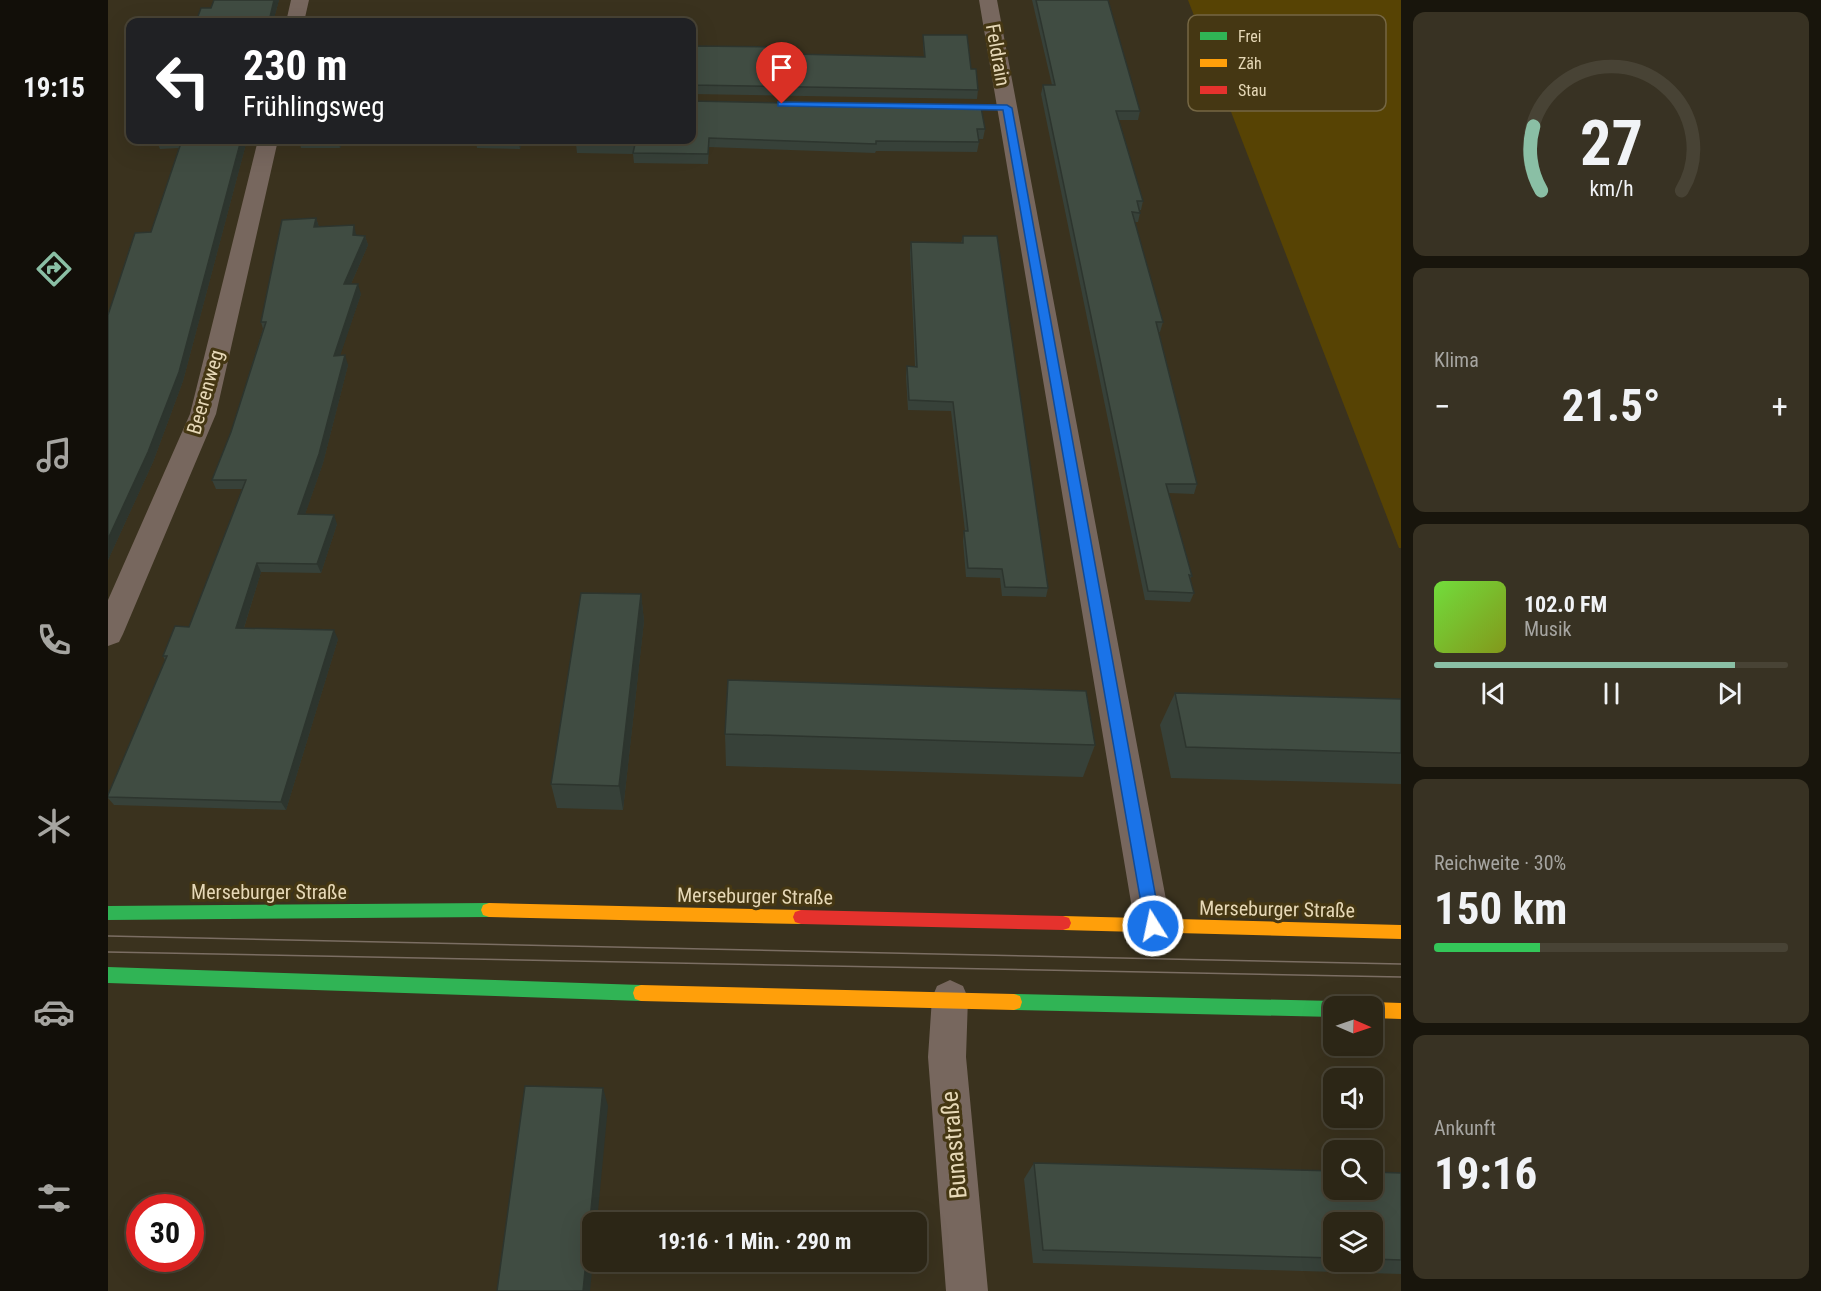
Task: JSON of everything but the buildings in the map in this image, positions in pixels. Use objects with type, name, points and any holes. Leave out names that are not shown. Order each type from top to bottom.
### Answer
[{"type":"main road","name":"Merseburger Straße","points":[[108,913],[541,910],[1401,932]]},
{"type":"main road","points":[[108,975],[517,990],[950,998],[1323,1009]]},
{"type":"main road","points":[[1383,1010],[1401,1011]]},
{"type":"street","points":[[296,18],[300,0]]},
{"type":"street","name":"Feldrain","points":[[988,0],[995,107],[1153,926]]},
{"type":"street","name":"Beerenweg","points":[[108,634],[203,414],[267,144]]},
{"type":"street","name":"Bunastraße","points":[[950,998],[946,1058],[967,1291]]},
{"type":"shaded area","points":[[1188,0],[1401,0],[1401,548],[1399,548],[1231,111],[1386,111],[1386,15],[1194,15]]},
{"type":"tram line","points":[[108,936],[1401,964]]},
{"type":"tram line","points":[[108,952],[1401,977]]},
{"type":"traffic: fast","points":[[108,913],[489,910]]},
{"type":"traffic: fast","points":[[108,975],[641,993]]},
{"type":"traffic: fast","points":[[1014,1002],[1323,1009]]},
{"type":"traffic: slow","points":[[489,910],[801,917]]},
{"type":"traffic: slow","points":[[1063,923],[1401,932]]},
{"type":"traffic: slow","points":[[641,993],[1014,1002]]},
{"type":"traffic: slow","points":[[1383,1010],[1401,1011]]},
{"type":"traffic: jam","points":[[801,917],[1063,923]]},
{"type":"route","points":[[782,104],[1007,108],[1153,926]]}]
